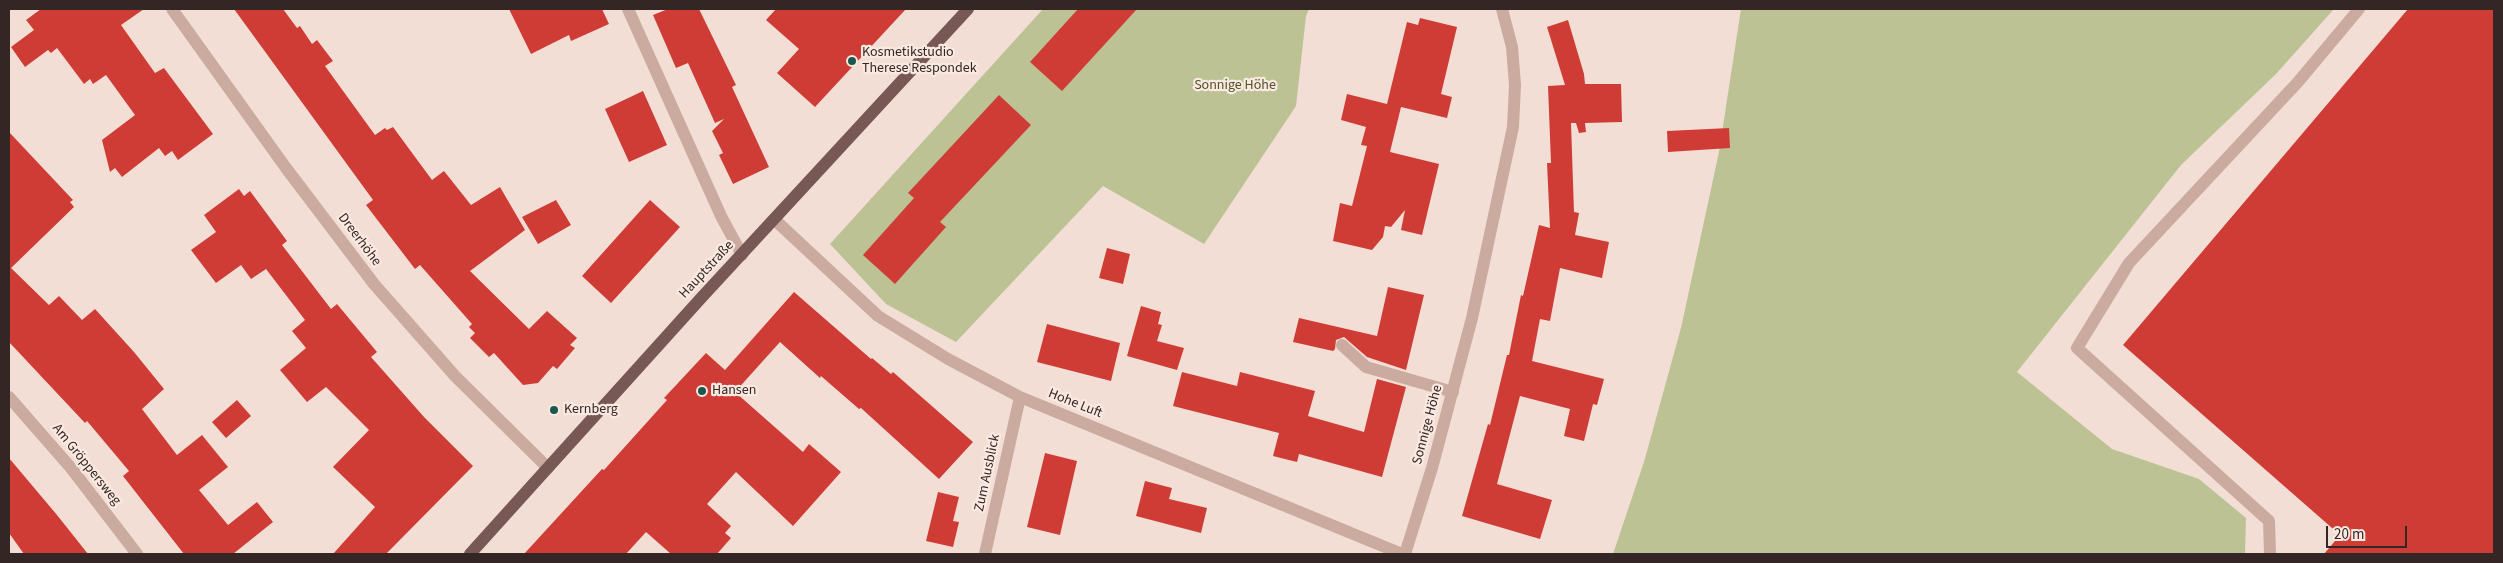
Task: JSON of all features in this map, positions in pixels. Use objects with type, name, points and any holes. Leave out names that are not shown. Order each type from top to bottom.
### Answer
[{"type":"main road","name":"Hauptstraße","points":[[470,554],[968,9]]},
{"type":"street","name":"Dreerhöhe","points":[[172,9],[286,168],[374,284],[455,376],[548,468]]},
{"type":"street","points":[[628,9],[718,208],[742,255]]},
{"type":"street","name":"Sonnige Höhe","points":[[1403,554],[1432,468],[1453,392],[1472,318],[1513,127],[1515,85],[1512,47],[1502,9]]},
{"type":"street","points":[[2270,554],[2269,521],[2146,413],[2077,348],[2129,263],[2298,82],[2359,9]]},
{"type":"street","name":"Hohe Luft","points":[[774,220],[878,316],[948,359],[1020,398],[1403,554]]},
{"type":"street","points":[[1342,344],[1366,367],[1453,392]]},
{"type":"street","name":"Am Gröppersweg","points":[[9,397],[70,468],[137,554]]},
{"type":"street","name":"Zum Ausblick","points":[[985,554],[1020,398]]},
{"type":"green space","points":[[1043,9],[1309,9],[1306,16],[1296,106],[1204,244],[1103,186],[956,342],[886,304],[830,244]]},
{"type":"green space","points":[[1741,9],[2334,9],[2276,74],[2181,165],[2017,372],[2112,449],[2199,479],[2246,518],[2245,554],[1613,554],[1644,462],[1681,328],[1719,152]]},
{"type":"building","points":[[41,9],[144,9],[121,25],[155,73],[164,68],[213,134],[178,160],[172,151],[165,156],[159,148],[122,177],[115,168],[110,172],[102,140],[135,115],[106,75],[93,84],[90,79],[84,84],[57,48],[51,53],[48,50],[25,67],[11,47],[34,30],[26,20]]},
{"type":"building","points":[[234,9],[283,9],[297,28],[300,26],[312,44],[317,40],[333,61],[325,66],[375,135],[385,128],[387,130],[393,127],[432,180],[444,171],[471,205],[500,187],[525,230],[470,271],[529,329],[547,311],[577,338],[570,345],[575,348],[557,369],[553,366],[538,383],[523,385],[494,353],[489,357],[470,338],[475,333],[469,327],[472,324],[420,265],[415,269],[366,205],[373,200]]},
{"type":"building","points":[[509,9],[602,9],[609,24],[571,41],[569,35],[531,54]]},
{"type":"building","points":[[668,9],[699,9],[736,85],[732,87],[769,167],[733,184],[719,155],[723,153],[712,131],[724,119],[715,123],[688,63],[676,68],[653,15]]},
{"type":"building","points":[[776,9],[906,9],[815,107],[777,73],[799,49],[766,20]]},
{"type":"building","points":[[1078,9],[1137,9],[1062,91],[1030,62]]},
{"type":"building","points":[[2408,9],[2494,9],[2494,554],[2324,554],[2340,535],[2123,345]]},
{"type":"building","points":[[1420,18],[1457,27],[1441,94],[1452,97],[1447,118],[1401,107],[1390,152],[1439,164],[1422,235],[1401,230],[1405,210],[1391,227],[1385,226],[1383,237],[1372,250],[1333,241],[1340,203],[1352,206],[1367,146],[1361,145],[1366,127],[1341,120],[1347,94],[1387,104],[1407,22],[1418,25]]},
{"type":"building","points":[[1568,20],[1584,74],[1585,84],[1621,84],[1622,122],[1585,123],[1586,132],[1579,133],[1576,123],[1571,123],[1574,212],[1579,213],[1575,235],[1609,242],[1602,278],[1560,268],[1550,321],[1540,319],[1532,361],[1604,379],[1597,405],[1593,404],[1584,441],[1564,436],[1570,409],[1520,396],[1497,484],[1552,500],[1540,539],[1462,516],[1488,424],[1490,425],[1507,355],[1509,355],[1521,295],[1523,296],[1539,225],[1550,228],[1547,163],[1551,163],[1548,86],[1565,85],[1547,27]]},
{"type":"building","points":[[643,91],[667,145],[629,162],[605,109]]},
{"type":"building","points":[[999,95],[1031,125],[940,222],[946,227],[895,284],[863,255],[914,198],[908,193]]},
{"type":"building","points":[[1729,128],[1730,148],[1668,152],[1667,131]]},
{"type":"building","points":[[9,132],[73,200],[70,202],[74,207],[11,268],[49,305],[59,296],[82,320],[95,309],[134,352],[164,389],[142,409],[177,455],[202,435],[228,467],[199,490],[228,525],[257,502],[273,522],[233,554],[184,554],[123,476],[129,471],[87,421],[85,423],[9,342]]},
{"type":"building","points":[[239,189],[244,196],[250,191],[287,241],[282,245],[331,309],[337,304],[377,352],[371,357],[424,417],[473,466],[386,554],[333,554],[375,507],[333,467],[369,430],[326,387],[307,402],[280,370],[306,348],[292,331],[305,320],[266,269],[251,279],[241,265],[216,283],[191,250],[216,232],[204,215]]},
{"type":"building","points":[[556,200],[571,225],[538,244],[522,217]]},
{"type":"building","points":[[650,200],[680,227],[611,303],[582,276]]},
{"type":"building","points":[[1107,248],[1130,254],[1123,284],[1099,278]]},
{"type":"building","points":[[1388,287],[1424,295],[1406,370],[1367,357],[1344,337],[1336,340],[1333,351],[1293,342],[1299,318],[1377,336]]},
{"type":"building","points":[[794,292],[871,359],[891,374],[893,372],[973,442],[939,479],[861,408],[859,409],[821,376],[820,378],[780,342],[735,392],[803,452],[809,444],[841,472],[793,526],[736,472],[707,504],[731,526],[725,533],[731,538],[717,554],[671,554],[646,532],[626,554],[524,554],[602,469],[604,470],[667,400],[664,398],[706,353],[725,370]]},
{"type":"building","points":[[1141,306],[1161,312],[1158,324],[1162,325],[1157,341],[1184,348],[1177,370],[1127,356]]},
{"type":"building","points":[[1047,324],[1120,343],[1111,381],[1037,362]]},
{"type":"building","points":[[1182,372],[1237,386],[1240,372],[1315,391],[1308,416],[1364,432],[1377,379],[1406,387],[1382,477],[1299,454],[1297,462],[1273,456],[1279,433],[1173,406]]},
{"type":"building","points":[[237,400],[251,416],[226,438],[212,422]]},
{"type":"building","points":[[1045,453],[1077,461],[1060,535],[1027,527]]},
{"type":"building","points":[[9,458],[88,554],[24,554],[9,533]]},
{"type":"building","points":[[1145,481],[1172,488],[1169,499],[1207,508],[1201,533],[1136,516]]},
{"type":"building","points":[[938,492],[959,497],[953,521],[959,522],[953,547],[926,541]]},
{"type":"place","name":"Kosmetikstudio Therese Respondek","points":[[852,61]]},
{"type":"place","name":"Hansen","points":[[702,391]]},
{"type":"place","name":"Kernberg","points":[[554,410]]}]
